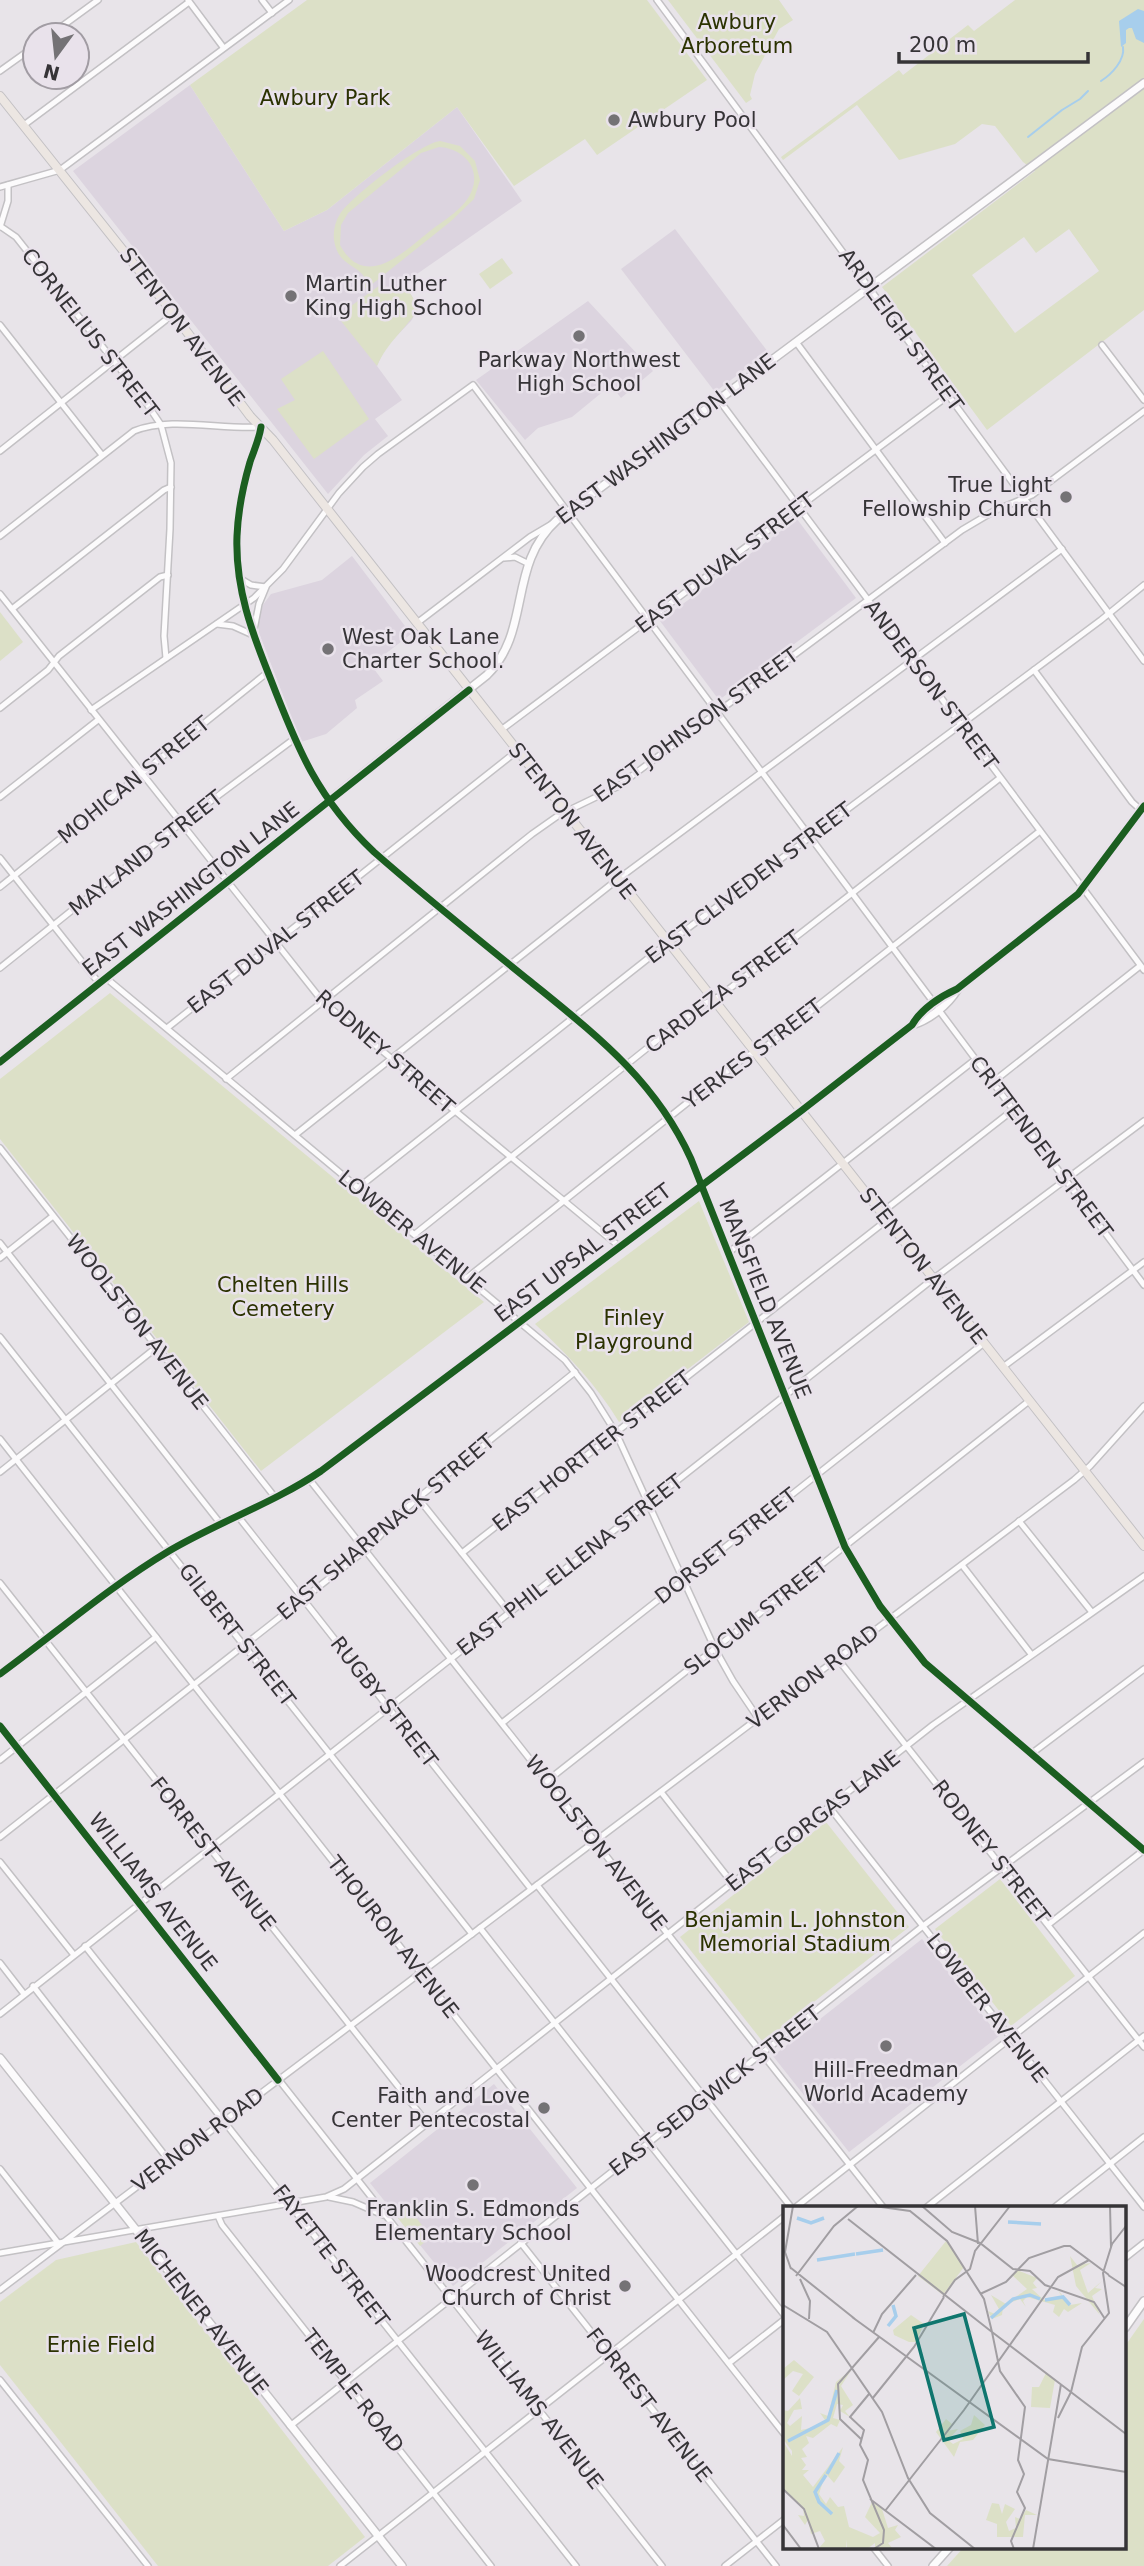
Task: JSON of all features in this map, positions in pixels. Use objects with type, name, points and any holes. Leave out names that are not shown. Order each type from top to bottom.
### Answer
[{"type":"main road","name":"STENTON AVENUE","points":[[0,96],[1144,1546]]},
{"type":"street","points":[[69,21],[98,0]]},
{"type":"street","points":[[262,0],[272,13]]},
{"type":"street","points":[[0,187],[60,170],[289,0]]},
{"type":"street","name":"ARDLEIGH STREET","points":[[657,0],[1144,661]]},
{"type":"street","points":[[24,125],[188,1],[223,47]]},
{"type":"street","points":[[0,71],[21,56]]},
{"type":"street","name":"EAST WASHINGTON LANE","points":[[0,1062],[492,670],[509,644],[527,563],[537,543],[552,524],[1144,83]]},
{"type":"street","points":[[0,227],[8,201],[8,185]]},
{"type":"street","name":"CORNELIUS STREET","points":[[0,227],[16,237],[161,425],[169,449],[171,487],[164,640],[166,658]]},
{"type":"street","points":[[0,451],[172,315]]},
{"type":"street","points":[[0,325],[103,455]]},
{"type":"street","points":[[796,342],[945,543]]},
{"type":"street","points":[[1102,345],[1144,400]]},
{"type":"street","name":"CRITTENDEN STREET","points":[[327,509],[349,481],[378,454],[473,385],[1144,1284]]},
{"type":"street","name":"EAST DUVAL STREET","points":[[500,730],[949,396]]},
{"type":"street","name":"ANDERSON STREET","points":[[719,400],[1142,968]]},
{"type":"street","name":"EAST JOHNSON STREET","points":[[226,1079],[532,834],[565,812],[617,787],[945,543],[982,517],[1024,498],[1144,411]]},
{"type":"street","points":[[0,536],[134,431],[161,425],[261,427]]},
{"type":"street","name":"MANSFIELD AVENUE","points":[[261,427],[243,486],[239,513],[239,578],[253,635],[294,739],[328,802],[381,859],[573,1017],[628,1065],[650,1090],[688,1153],[845,1547],[867,1588],[925,1663],[1144,1850]]},
{"type":"street","points":[[12,609],[171,487]]},
{"type":"street","points":[[91,710],[266,587],[299,549],[327,509]]},
{"type":"street","points":[[417,623],[541,529],[552,524]]},
{"type":"street","points":[[295,1135],[618,880],[1062,549]]},
{"type":"street","points":[[504,558],[515,557],[527,563]]},
{"type":"street","points":[[0,708],[151,584],[168,575]]},
{"type":"street","points":[[239,578],[251,585],[266,587]]},
{"type":"street","name":"EAST CLIVEDEN STREET","points":[[358,1188],[668,943],[1144,585]]},
{"type":"street","points":[[217,624],[233,626],[253,635],[258,607],[266,587]]},
{"type":"street","name":"RODNEY STREET","points":[[0,594],[323,1002],[620,1247]]},
{"type":"street","points":[[1034,670],[1132,802],[1143,808]]},
{"type":"street","name":"MOHICAN STREET","points":[[0,887],[268,672]]},
{"type":"street","points":[[0,797],[99,720]]},
{"type":"street","name":"MAYLAND STREET","points":[[0,968],[294,739]]},
{"type":"street","name":"EAST DUVAL STREET","points":[[167,1028],[517,751]]},
{"type":"street","name":"CARDEZA STREET","points":[[415,1234],[628,1065],[1000,778]]},
{"type":"street","name":"EAST UPSAL STREET","points":[[0,1674],[117,1586],[170,1551],[309,1479],[801,1111],[912,1025],[916,1017],[936,1006],[1083,889],[1143,808]]},
{"type":"street","name":"YERKES STREET","points":[[468,1278],[745,1057],[764,1048],[1040,831]]},
{"type":"street","name":"LOWBER AVENUE","points":[[0,858],[102,981],[167,1028],[521,1321],[575,1372],[617,1433],[715,1649],[758,1718]]},
{"type":"street","points":[[993,1082],[1142,968]]},
{"type":"street","points":[[728,1253],[976,1059]]},
{"type":"street","name":"EAST HORTTER STREET","points":[[462,1553],[755,1324],[1013,1110]]},
{"type":"street","name":"EAST PHIL ELLENA STREET","points":[[0,2014],[933,1279],[1144,1121]]},
{"type":"street","name":"WOOLSTON AVENUE","points":[[0,1148],[274,1496]]},
{"type":"street","points":[[0,1258],[54,1216]]},
{"type":"street","points":[[0,1244],[220,1523]]},
{"type":"street","points":[[1003,1367],[1144,1262]]},
{"type":"street","name":"GILBERT STREET","points":[[0,1337],[472,1934]]},
{"type":"street","name":"DORSET STREET","points":[[502,1723],[984,1343]]},
{"type":"street","points":[[0,1472],[157,1347]]},
{"type":"street","name":"EAST SHARPNACK STREET","points":[[0,1837],[365,1550],[383,1534],[395,1517],[418,1497],[575,1372]]},
{"type":"street","name":"SLOCUM STREET","points":[[547,1781],[1029,1401]]},
{"type":"street","name":"VERNON ROAD","points":[[0,2290],[1084,1471],[1144,1405]]},
{"type":"street","name":"THOURON AVENUE","points":[[0,1438],[783,2432]]},
{"type":"street","name":"WOOLSTON AVENUE","points":[[309,1479],[882,2206]]},
{"type":"street","points":[[418,1497],[509,1612]]},
{"type":"street","name":"RUGBY STREET","points":[[237,1515],[388,1708],[611,1979],[792,2206]]},
{"type":"street","points":[[1019,1521],[1091,1611]]},
{"type":"street","points":[[962,1565],[1031,1654]]},
{"type":"street","name":"EAST GORGAS LANE","points":[[326,2197],[357,2180],[967,1700],[1144,1576]]},
{"type":"street","name":"FORREST AVENUE","points":[[0,1583],[428,2124]]},
{"type":"street","points":[[0,1760],[156,1637]]},
{"type":"street","name":"RODNEY STREET","points":[[838,1658],[1141,2038],[1144,2047]]},
{"type":"street","points":[[1031,1754],[1144,1670]]},
{"type":"street","name":"WILLIAMS AVENUE","points":[[0,1726],[662,2566]]},
{"type":"street","name":"EAST SEDGWICK STREET","points":[[290,2426],[923,1926],[1144,1762]]},
{"type":"street","points":[[661,1792],[733,1884]]},
{"type":"street","name":"LOWBER AVENUE","points":[[830,1808],[1144,2207]]},
{"type":"street","points":[[1049,1924],[1144,1850]]},
{"type":"street","points":[[0,1862],[74,1955]]},
{"type":"street","points":[[480,1928],[783,2314]]},
{"type":"street","points":[[794,2206],[1144,1933]]},
{"type":"street","name":"FAYETTE STREET","points":[[85,1946],[576,2566]]},
{"type":"street","points":[[0,1963],[24,1994]]},
{"type":"street","points":[[33,1986],[170,2162]]},
{"type":"street","points":[[928,2206],[1141,2038]]},
{"type":"street","name":"MICHENER AVENUE","points":[[0,2058],[402,2566]]},
{"type":"street","points":[[1056,2206],[1144,2137]]},
{"type":"street","points":[[0,2169],[59,2244]]},
{"type":"street","points":[[0,2253],[326,2197],[354,2202],[386,2216]]},
{"type":"street","name":"TEMPLE ROAD","points":[[218,2216],[222,2225],[491,2566]]},
{"type":"street","points":[[340,2566],[783,2218]]},
{"type":"street","points":[[1126,2257],[1144,2243]]},
{"type":"street","name":"FORREST AVENUE","points":[[521,2244],[776,2566]]},
{"type":"street","points":[[1126,2327],[1144,2301]]},
{"type":"street","points":[[729,2364],[783,2319]]},
{"type":"street","points":[[0,2380],[148,2566]]},
{"type":"street","points":[[777,2425],[783,2420]]},
{"type":"street","points":[[725,2566],[783,2521]]},
{"type":"street","points":[[874,2548],[888,2566]]},
{"type":"street","points":[[933,2566],[949,2548]]},
{"type":"shaded area","name":"Martin Luther King High School","points":[[190,85],[284,231],[327,210],[457,107],[522,201],[404,283],[419,308],[411,321],[385,348],[377,366],[402,400],[375,419],[388,436],[364,455],[328,494],[73,171]]},
{"type":"shaded area","points":[[675,229],[768,352],[715,392],[621,269]]},
{"type":"shaded area","name":"Parkway Northwest High School","points":[[588,301],[653,371],[621,398],[611,385],[572,417],[538,428],[525,440],[476,380]]},
{"type":"shaded area","points":[[797,519],[856,598],[719,700],[660,621]]},
{"type":"shaded area","name":"West Oak Lane Charter School.","points":[[352,556],[411,634],[371,665],[383,681],[355,700],[357,708],[326,734],[301,742],[259,633],[263,605],[271,594],[322,580]]},
{"type":"shaded area","name":"Hill-Freedman World Academy","points":[[922,1939],[999,2036],[849,2152],[773,2056]]},
{"type":"shaded area","name":"Franklin S. Edmonds Elementary School","points":[[494,2084],[577,2188],[453,2286],[370,2183]]},
{"type":"green space","name":"Awbury Park","points":[[307,0],[647,0],[707,80],[597,155],[585,139],[514,186],[457,107],[327,210],[284,231],[190,85]]},
{"type":"green space","name":"Awbury Arboretum","points":[[668,0],[779,0],[793,20],[779,29],[755,74],[750,95],[752,99],[746,103]]},
{"type":"green space","points":[[1015,0],[1144,0],[1144,310],[987,430],[882,287],[1035,171],[1023,162],[995,126],[982,124],[955,144],[899,160],[857,105],[783,160],[781,157],[899,70],[903,75],[968,25],[974,31]],"holes":[[[1069,229],[1099,271],[1015,333],[972,275],[1024,237],[1036,253]]]},
{"type":"green space","points":[[440,141],[460,146],[475,161],[480,180],[474,199],[450,222],[366,289],[362,284],[366,280],[363,275],[344,260],[336,249],[334,233],[337,220],[347,206],[371,184],[430,144]],"holes":[[[439,147],[447,148],[467,160],[474,173],[472,190],[465,202],[408,249],[385,263],[361,265],[350,258],[340,245],[341,225],[348,213],[421,153]]]},
{"type":"green space","points":[[502,258],[513,273],[490,289],[479,274]]},
{"type":"green space","points":[[383,283],[391,292],[404,283],[419,308],[386,349],[377,366],[337,316]]},
{"type":"green space","points":[[323,351],[369,419],[314,459],[277,409],[295,400],[281,379]]},
{"type":"green space","points":[[0,612],[23,642],[0,661]]},
{"type":"green space","name":"Chelten Hills Cemetery","points":[[110,993],[484,1302],[261,1471],[0,1139],[0,1079]]},
{"type":"green space","name":"Finley Playground","points":[[699,1201],[749,1322],[619,1422],[580,1370],[535,1324]]},
{"type":"green space","name":"Benjamin L. Johnston Memorial Stadium","points":[[826,1822],[909,1927],[763,2042],[680,1937]]},
{"type":"green space","points":[[1000,1879],[1075,1976],[1011,2026],[935,1929]]},
{"type":"green space","points":[[405,2203],[431,2237],[420,2246],[393,2212]]},
{"type":"green space","name":"Ernie Field","points":[[136,2242],[365,2537],[328,2566],[158,2566],[0,2365],[0,2302],[56,2260]]},
{"type":"green space","points":[[1144,2319],[1144,2566],[947,2566],[963,2548],[1126,2548],[1126,2345]]},
{"type":"water","points":[[1138,9],[1144,11],[1144,43],[1136,39],[1132,28],[1129,28],[1126,30],[1126,43],[1121,47],[1119,21]]},
{"type":"waterway","points":[[1101,81],[1117,66],[1123,47]]},
{"type":"waterway","points":[[1028,137],[1088,91]]},
{"type":"cycle path","points":[[261,427],[245,480],[238,517],[237,555],[242,592],[251,627],[281,705],[301,751],[324,793],[338,813],[374,852],[601,1040],[642,1082],[660,1105],[691,1159],[845,1547],[880,1606],[925,1663],[1144,1850]]},
{"type":"cycle path","points":[[0,1062],[469,690]]},
{"type":"cycle path","points":[[0,1674],[104,1595],[169,1551],[284,1493],[321,1471],[801,1111],[912,1025],[932,1004],[957,989],[1078,894],[1144,806]]},
{"type":"cycle path","points":[[0,1726],[278,2080]]},
{"type":"place","name":"Awbury Pool","points":[[614,120]]},
{"type":"place","name":"Martin Luther King High School","points":[[291,296]]},
{"type":"place","name":"Parkway Northwest High School","points":[[579,336]]},
{"type":"place","name":"True Light Fellowship Church","points":[[1066,497]]},
{"type":"place","name":"West Oak Lane Charter School.","points":[[328,649]]},
{"type":"place","name":"Hill-Freedman World Academy","points":[[886,2046]]},
{"type":"place","name":"Faith and Love Center Pentecostal","points":[[544,2108]]},
{"type":"place","name":"Franklin S. Edmonds Elementary School","points":[[473,2185]]},
{"type":"place","name":"Woodcrest United Church of Christ","points":[[625,2286]]}]
